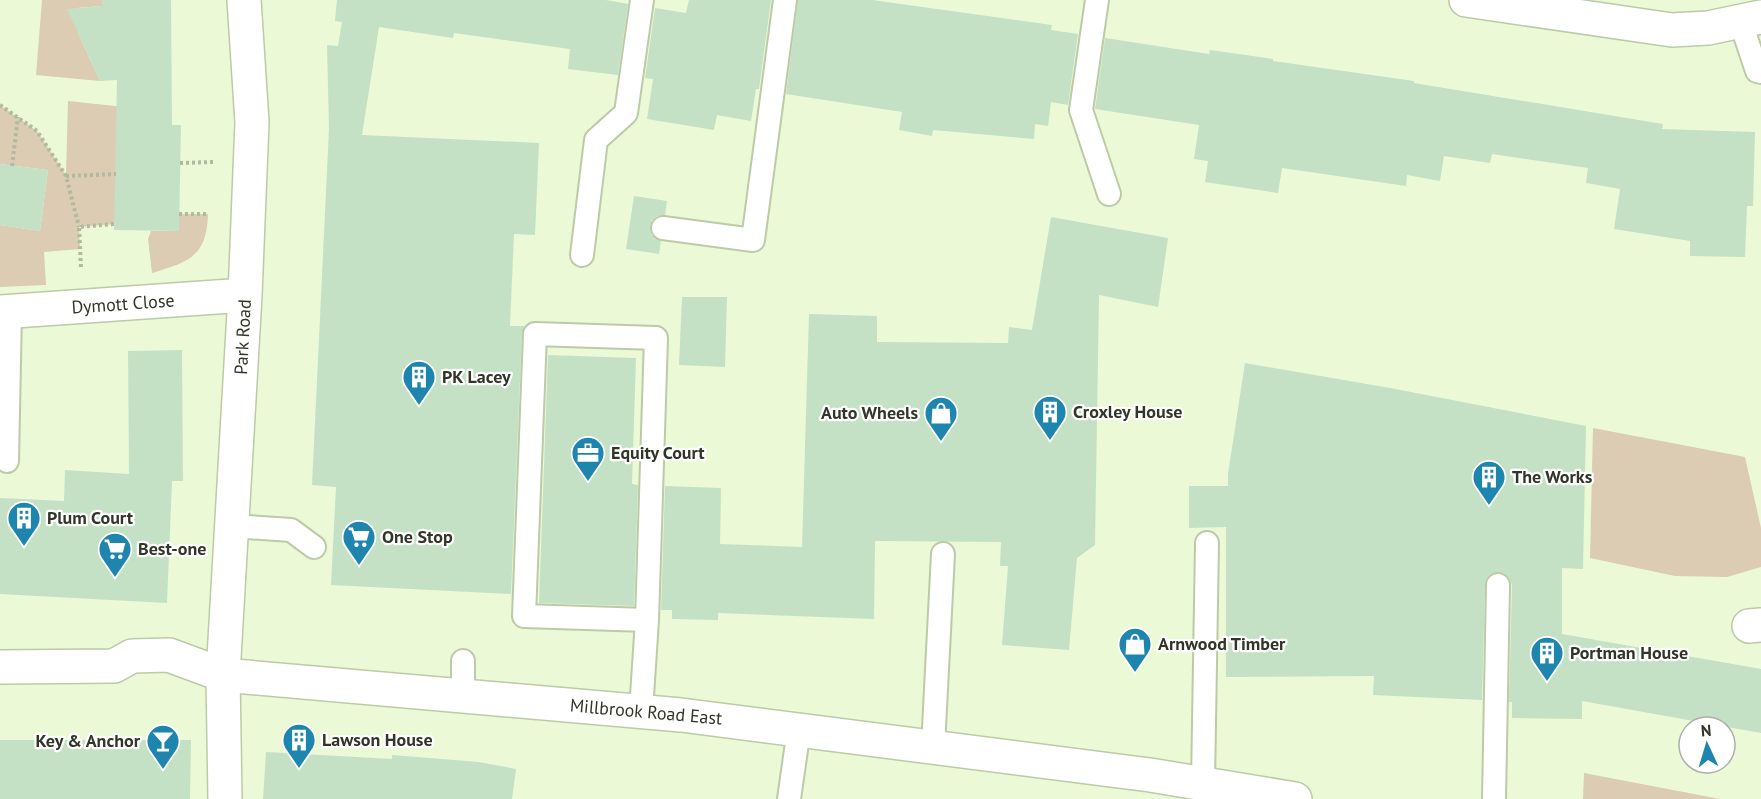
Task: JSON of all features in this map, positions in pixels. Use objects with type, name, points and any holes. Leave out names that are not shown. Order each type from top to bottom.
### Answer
[{"type":"street","name":"Park Road","points":[[225,799],[223,675],[245,295],[252,122],[244,0]]},
{"type":"street","points":[[1466,0],[1672,30],[1708,28],[1751,19]]},
{"type":"street","name":"Dymott Close","points":[[5,312],[245,295]]},
{"type":"street","name":"Millbrook Road East","points":[[0,667],[114,666],[132,657],[169,655],[223,675],[641,711],[799,729],[933,747],[1149,787],[1203,783],[1295,799]]},
{"type":"lane","points":[[582,255],[596,140],[626,113],[642,0]]},
{"type":"lane","points":[[663,228],[753,240],[785,0]]},
{"type":"lane","points":[[1097,0],[1081,111],[1109,194]]},
{"type":"lane","points":[[1751,19],[1757,71],[1761,72]]},
{"type":"lane","points":[[5,312],[7,461]]},
{"type":"lane","points":[[641,711],[647,620],[656,338],[535,334],[524,616],[647,620]]},
{"type":"lane","points":[[232,526],[291,530],[314,547]]},
{"type":"lane","points":[[1203,783],[1207,543]]},
{"type":"lane","points":[[933,747],[943,554]]},
{"type":"lane","points":[[1494,799],[1498,585]]},
{"type":"lane","points":[[463,661],[463,696]]},
{"type":"lane","points":[[789,799],[799,729]]},
{"type":"path","points":[[0,105],[37,131],[66,176],[79,227],[83,306]]},
{"type":"path","points":[[12,166],[18,117]]},
{"type":"path","points":[[66,176],[116,174]]},
{"type":"path","points":[[79,227],[114,224]]},
{"type":"shaded area","points":[[42,0],[102,0],[102,6],[77,8],[78,33],[100,81],[36,75]]},
{"type":"shaded area","points":[[68,101],[134,108],[114,224],[79,227],[80,249],[44,252],[46,285],[0,287],[0,225],[40,231],[48,170],[0,164],[0,105],[37,131],[66,175]]},
{"type":"shaded area","points":[[179,214],[208,214],[204,240],[199,249],[185,261],[152,273],[148,239],[151,231],[179,231]]},
{"type":"shaded area","points":[[1593,428],[1745,457],[1761,528],[1761,567],[1727,577],[1675,576],[1590,558]]},
{"type":"shaded area","points":[[1584,773],[1720,799],[1583,799]]},
{"type":"building","points":[[102,0],[171,0],[172,125],[181,125],[179,231],[114,230],[117,80],[100,81],[67,9],[102,6]]},
{"type":"building","name":"PK Lacey","points":[[337,0],[606,0],[628,4],[618,75],[568,69],[570,49],[454,33],[453,38],[379,27],[362,135],[539,143],[535,235],[514,234],[510,326],[524,326],[511,594],[331,585],[336,487],[312,485],[329,129],[327,45],[338,46],[342,22],[335,21]]},
{"type":"building","points":[[689,0],[771,0],[759,89],[756,89],[751,121],[717,115],[714,130],[647,119],[653,79],[645,78],[655,8],[686,13]]},
{"type":"building","points":[[798,0],[872,0],[1052,25],[1051,30],[1078,34],[1068,105],[1051,102],[1048,126],[1035,124],[1034,139],[933,130],[932,136],[899,130],[902,112],[786,94]]},
{"type":"building","points":[[1105,38],[1209,54],[1210,50],[1414,81],[1414,83],[1663,124],[1662,129],[1755,132],[1753,206],[1747,206],[1745,257],[1690,256],[1690,241],[1614,229],[1620,189],[1586,183],[1588,168],[1492,154],[1490,163],[1444,156],[1440,181],[1407,175],[1406,186],[1282,168],[1278,193],[1205,182],[1208,161],[1194,159],[1199,125],[1095,109]]},
{"type":"building","points":[[0,164],[48,170],[40,231],[0,225]]},
{"type":"building","points":[[634,196],[667,201],[665,215],[657,216],[652,220],[650,226],[651,234],[655,239],[661,241],[659,254],[626,249]]},
{"type":"building","points":[[1051,217],[1168,238],[1158,307],[1099,295],[1095,545],[1077,558],[1069,650],[1002,645],[1008,566],[1000,566],[1001,542],[875,541],[874,619],[718,613],[718,620],[672,619],[672,610],[661,610],[665,486],[721,488],[720,544],[802,547],[809,314],[877,316],[877,342],[1008,343],[1009,327],[1032,330]]},
{"type":"building","points":[[682,297],[727,297],[725,367],[679,365]]},
{"type":"building","points":[[182,350],[183,481],[172,481],[167,603],[0,594],[0,498],[64,501],[65,470],[129,474],[128,351]]},
{"type":"building","name":"Equity Court","points":[[548,355],[636,358],[632,484],[638,485],[634,606],[539,603]]},
{"type":"building","points":[[1245,363],[1586,426],[1583,569],[1562,568],[1562,634],[1761,669],[1761,733],[1737,729],[1737,715],[1677,715],[1677,718],[1582,701],[1582,719],[1512,718],[1512,702],[1509,702],[1512,585],[1504,573],[1499,572],[1491,574],[1486,579],[1485,585],[1482,700],[1373,695],[1374,676],[1226,677],[1226,527],[1189,528],[1189,486],[1228,486]]},
{"type":"building","points":[[0,740],[191,740],[190,799],[0,799]]},
{"type":"building","points":[[266,752],[392,759],[392,755],[479,762],[516,769],[512,799],[263,799]]},
{"type":"place","name":"PK Lacey","points":[[419,406]]},
{"type":"place","name":"Croxley House","points":[[1050,441]]},
{"type":"place","name":"Auto Wheels","points":[[941,442]]},
{"type":"place","name":"Equity Court","points":[[588,482]]},
{"type":"place","name":"The Works","points":[[1489,506]]},
{"type":"place","name":"Plum Court","points":[[24,547]]},
{"type":"place","name":"One Stop","points":[[359,566]]},
{"type":"place","name":"Best-one","points":[[115,578]]},
{"type":"place","name":"Arnwood Timber","points":[[1135,673]]},
{"type":"place","name":"Portman House","points":[[1547,682]]},
{"type":"place","name":"Lawson House","points":[[299,769]]},
{"type":"place","name":"Key & Anchor","points":[[163,770]]}]
